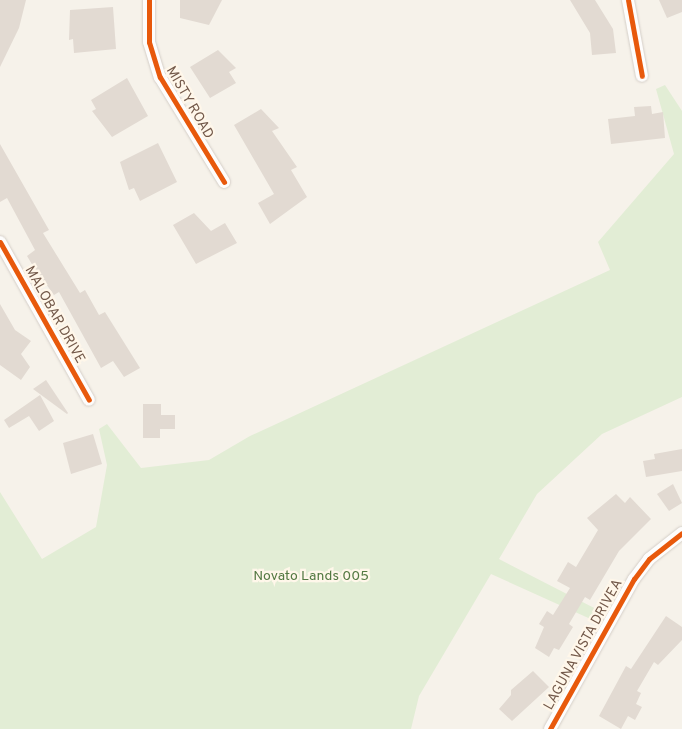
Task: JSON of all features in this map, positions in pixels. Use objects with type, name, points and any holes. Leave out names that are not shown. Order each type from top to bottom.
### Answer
[{"type":"street","name":"MISTY ROAD","points":[[148,0],[149,42],[160,77],[224,182]]},
{"type":"street","points":[[628,0],[642,76]]},
{"type":"street","name":"MALOBAR DRIVE","points":[[0,242],[89,400]]},
{"type":"street","name":"LAGUNA VISTA DRIVEA","points":[[550,729],[634,579],[649,559],[682,533]]},
{"type":"green space","name":"Novato Lands 005","points":[[665,85],[682,111],[682,397],[602,434],[537,494],[499,559],[600,611],[595,621],[491,574],[419,696],[411,729],[0,729],[0,492],[42,559],[96,527],[107,465],[99,429],[107,424],[141,468],[209,460],[250,436],[610,270],[598,242],[674,154],[656,89]]},
{"type":"building","points":[[0,0],[26,0],[19,28],[0,67]]},
{"type":"building","points":[[180,0],[222,0],[209,25],[180,18]]},
{"type":"building","points":[[570,0],[595,0],[613,29],[616,53],[592,55],[590,33]]},
{"type":"building","points":[[659,0],[682,0],[682,12],[667,18]]},
{"type":"building","points":[[113,7],[116,49],[74,53],[73,39],[69,40],[70,10]]},
{"type":"building","points":[[218,50],[236,68],[229,72],[236,83],[210,98],[190,67]]},
{"type":"building","points":[[127,78],[148,116],[112,137],[92,111],[96,109],[91,100]]},
{"type":"building","points":[[651,106],[652,114],[663,112],[665,138],[611,144],[608,119],[635,116],[634,107]]},
{"type":"building","points":[[261,109],[279,128],[272,131],[297,167],[291,170],[307,197],[270,224],[258,203],[274,194],[234,125]]},
{"type":"building","points":[[158,143],[177,182],[140,201],[134,188],[129,190],[120,162]]},
{"type":"building","points":[[0,144],[49,230],[43,233],[80,293],[85,290],[99,315],[105,312],[140,368],[124,377],[113,361],[101,368],[59,292],[54,295],[33,266],[27,256],[35,250],[7,198],[0,202]]},
{"type":"building","points":[[194,213],[211,231],[225,223],[237,243],[196,264],[173,225]]},
{"type":"building","points":[[0,304],[15,330],[31,341],[21,354],[30,367],[21,380],[0,365]]},
{"type":"building","points":[[46,380],[68,413],[67,414],[33,389]]},
{"type":"building","points":[[40,395],[54,421],[39,431],[29,416],[9,428],[4,420]]},
{"type":"building","points":[[143,404],[161,404],[161,415],[175,415],[175,429],[160,429],[160,438],[143,438]]},
{"type":"building","points":[[93,434],[102,464],[71,474],[63,443]]},
{"type":"building","points":[[682,449],[682,471],[646,477],[643,461],[655,459],[654,454]]},
{"type":"building","points":[[673,484],[682,503],[669,511],[657,494]]},
{"type":"building","points":[[616,494],[625,503],[630,497],[651,519],[619,551],[590,600],[585,597],[569,624],[573,627],[559,650],[554,648],[549,657],[535,648],[544,627],[539,624],[547,611],[553,615],[570,588],[557,581],[568,562],[576,567],[598,530],[587,518]]},
{"type":"building","points":[[666,616],[682,627],[682,640],[658,665],[654,662],[637,691],[641,693],[636,704],[642,707],[635,720],[628,716],[621,729],[599,716],[626,666],[631,669]]},
{"type":"building","points":[[533,671],[549,687],[512,721],[499,709],[511,695],[511,690]]},
{"type":"cycle path","points":[[149,0],[149,42],[160,77],[224,182]]},
{"type":"cycle path","points":[[628,0],[642,76]]},
{"type":"cycle path","points":[[0,242],[89,400]]},
{"type":"cycle path","points":[[550,729],[634,579],[649,559],[682,533]]}]
